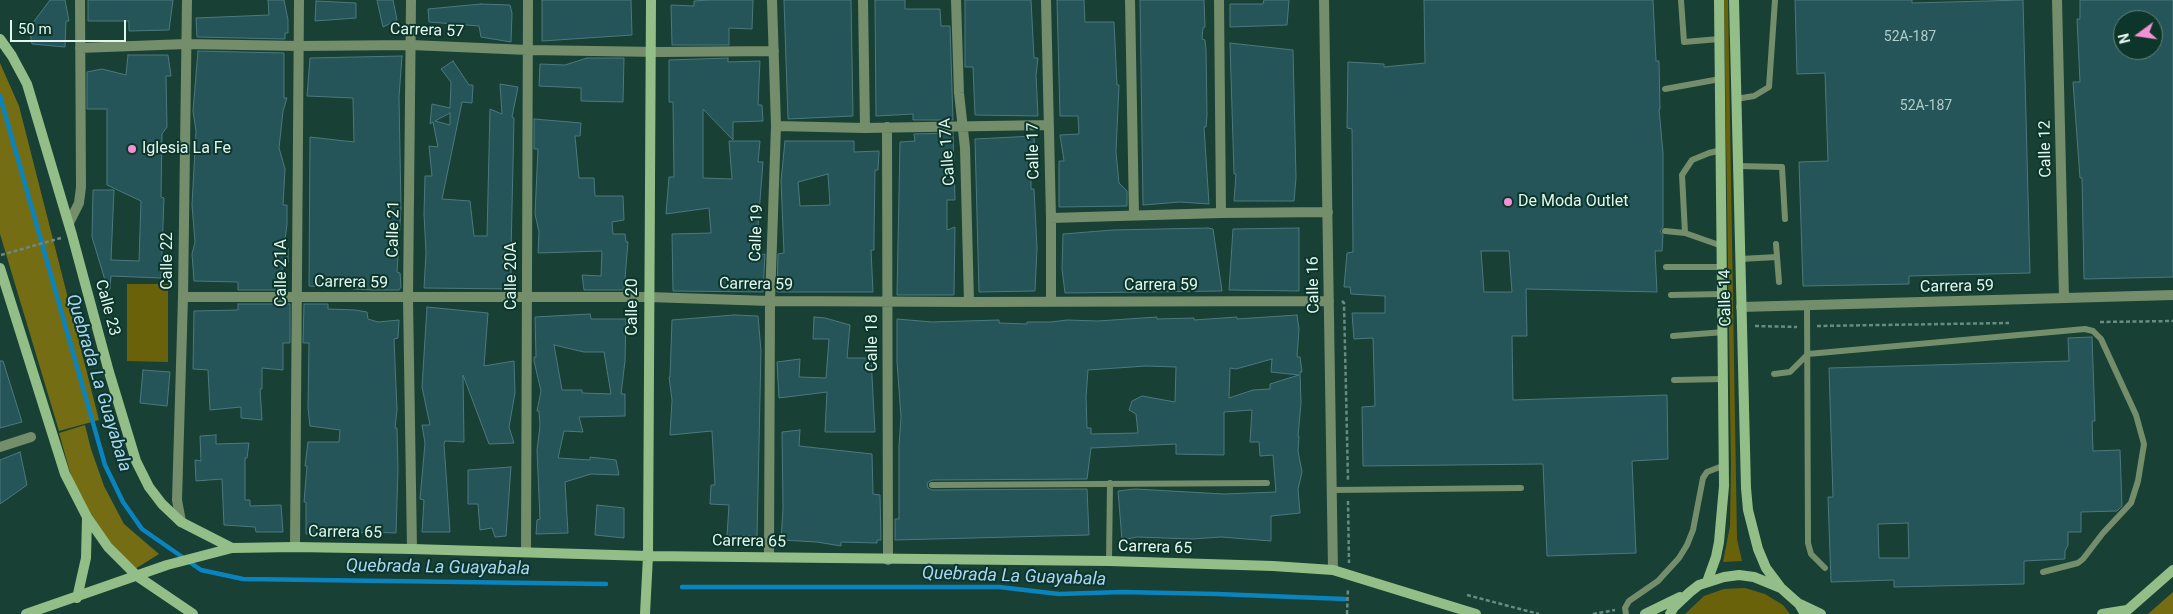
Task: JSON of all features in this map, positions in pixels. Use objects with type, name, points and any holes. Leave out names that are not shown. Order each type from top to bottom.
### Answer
[{"type":"street","points":[[69,223],[79,203],[81,188],[80,0]]},
{"type":"street","name":"Calle 22","points":[[181,522],[177,500],[183,296],[186,0]]},
{"type":"street","name":"Calle 21A","points":[[295,547],[299,0]]},
{"type":"street","name":"Calle 21","points":[[411,0],[408,298],[412,548]]},
{"type":"street","name":"Calle 20A","points":[[526,552],[528,0]]},
{"type":"street","name":"Calle 20","points":[[645,614],[648,556],[651,0]]},
{"type":"street","name":"Calle 19","points":[[769,557],[770,301],[776,126],[772,0]]},
{"type":"street","points":[[863,0],[866,128]]},
{"type":"street","name":"Calle 17A","points":[[956,0],[959,94],[964,148],[969,302]]},
{"type":"street","name":"Calle 17","points":[[1046,0],[1051,301]]},
{"type":"street","points":[[1130,0],[1134,215]]},
{"type":"street","points":[[1219,0],[1221,213]]},
{"type":"street","name":"Calle 16","points":[[1324,0],[1334,570]]},
{"type":"street","name":"Calle 14","points":[[1707,582],[1719,542],[1723,514],[1725,465],[1719,0]]},
{"type":"street","name":"Calle 14","points":[[1734,0],[1741,326],[1748,510],[1758,549],[1766,568],[1781,588]]},
{"type":"street","name":"Calle 12","points":[[2057,0],[2064,298]]},
{"type":"street","name":"Calle 23","points":[[0,39],[12,56],[27,84],[69,223],[109,372],[136,461],[149,487],[162,504],[181,522],[232,548]]},
{"type":"street","name":"Carrera 57","points":[[80,48],[186,44],[298,46],[411,45],[528,50],[650,52],[774,51]]},
{"type":"street","points":[[776,126],[866,128],[1049,125]]},
{"type":"street","name":"Calle 18","points":[[887,127],[888,560]]},
{"type":"street","points":[[1051,218],[1328,212]]},
{"type":"street","points":[[0,268],[65,474],[87,517],[108,547],[137,576],[193,614]]},
{"type":"street","name":"Carrera 59","points":[[1741,307],[2173,294]]},
{"type":"street","name":"Carrera 59","points":[[183,296],[408,298],[648,297],[888,302],[1329,301]]},
{"type":"street","points":[[0,447],[31,437]]},
{"type":"street","points":[[77,598],[86,558],[87,517]]},
{"type":"street","name":"Carrera 65","points":[[26,614],[167,566],[232,548],[295,547],[412,548],[648,556],[1273,566],[1334,570],[1476,614]]},
{"type":"street","points":[[2102,614],[2125,612],[2173,570]]},
{"type":"street","points":[[1645,614],[1707,582],[1739,575],[1754,577],[1781,588],[1799,604],[1806,614]]},
{"type":"street","points":[[1670,614],[1674,607],[1690,592]]},
{"type":"street","points":[[1799,604],[1822,614]]},
{"type":"lane","points":[[1681,0],[1684,42],[1720,39]]},
{"type":"lane","points":[[1736,99],[1754,96],[1769,87],[1775,0]]},
{"type":"lane","points":[[1665,89],[1720,79]]},
{"type":"lane","points":[[1685,233],[1682,175],[1692,160],[1709,152],[1722,150]]},
{"type":"lane","points":[[1738,166],[1782,168],[1785,219]]},
{"type":"lane","points":[[1665,231],[1685,233],[1722,246]]},
{"type":"lane","points":[[1776,244],[1779,282]]},
{"type":"lane","points":[[1740,259],[1777,257]]},
{"type":"lane","points":[[1666,268],[1723,267]]},
{"type":"lane","points":[[1671,295],[1723,294]]},
{"type":"lane","points":[[1807,305],[1808,544],[1812,554],[1825,568]]},
{"type":"lane","points":[[1774,374],[1790,372],[1808,354],[2085,329],[2093,332],[2101,339],[2136,415],[2144,444],[2138,481],[2131,503],[2103,533],[2083,559],[2078,563],[2043,572]]},
{"type":"lane","points":[[1673,336],[1724,332]]},
{"type":"lane","points":[[1674,380],[1723,379]]},
{"type":"lane","points":[[1626,614],[1625,608],[1629,600],[1658,581],[1679,558],[1693,530],[1704,478],[1707,472],[1725,465]]},
{"type":"lane","points":[[1109,562],[1110,483]]},
{"type":"lane","points":[[932,485],[1267,483]]},
{"type":"lane","points":[[1334,490],[1521,488]]},
{"type":"path","points":[[0,255],[56,240]]},
{"type":"path","points":[[1329,301],[1344,303],[1349,574],[1347,614]]},
{"type":"path","points":[[2094,322],[2173,321]]},
{"type":"path","points":[[1741,326],[1807,327],[2015,323]]},
{"type":"path","points":[[1467,595],[1538,614]]},
{"type":"shaded area","points":[[1724,0],[1728,0],[1737,539],[1742,561],[1723,562],[1730,526],[1731,465]]},
{"type":"shaded area","points":[[0,63],[19,106],[99,420],[59,431],[0,234]]},
{"type":"shaded area","points":[[127,284],[168,284],[168,362],[127,361]]},
{"type":"shaded area","points":[[85,425],[104,486],[124,524],[159,554],[135,569],[99,530],[72,479],[59,433]]},
{"type":"shaded area","points":[[1745,588],[1765,594],[1783,605],[1790,614],[1685,614],[1704,596],[1724,589]]},
{"type":"shaded area","points":[[2173,592],[2173,614],[2148,614]]},
{"type":"building","points":[[50,0],[65,0],[69,21],[66,21],[65,47],[32,44],[29,28]]},
{"type":"building","points":[[88,0],[173,0],[169,30],[129,31],[129,21],[88,21]]},
{"type":"building","points":[[268,0],[284,0],[288,20],[288,33],[285,33],[285,39],[197,37],[196,18],[269,15]]},
{"type":"building","points":[[377,0],[393,0],[397,20],[383,27]]},
{"type":"building","points":[[542,0],[631,0],[632,35],[542,41]]},
{"type":"building","points":[[753,0],[752,29],[729,28],[729,45],[672,45],[671,5],[694,6],[694,1]]},
{"type":"building","points":[[784,0],[851,0],[853,116],[788,119]]},
{"type":"building","points":[[875,0],[905,0],[905,9],[940,9],[941,26],[950,26],[953,120],[913,120],[913,114],[876,116]]},
{"type":"building","points":[[965,0],[1031,0],[1034,58],[1038,58],[1036,75],[1038,116],[975,115],[973,67],[965,67]]},
{"type":"building","points":[[1057,0],[1084,0],[1085,22],[1114,22],[1117,85],[1119,85],[1116,152],[1119,183],[1127,191],[1127,206],[1059,207],[1059,161],[1064,161],[1060,135],[1079,134],[1078,116],[1060,116]]},
{"type":"building","points":[[1140,0],[1204,0],[1205,27],[1203,28],[1202,39],[1205,40],[1206,49],[1207,115],[1206,127],[1204,127],[1209,204],[1180,202],[1143,205]]},
{"type":"building","points":[[1264,0],[1289,0],[1287,25],[1230,27],[1230,4],[1263,4]]},
{"type":"building","points":[[1424,0],[1653,0],[1656,61],[1659,61],[1659,109],[1663,153],[1663,227],[1660,231],[1663,235],[1662,251],[1655,251],[1657,292],[1526,289],[1527,336],[1512,336],[1513,400],[1667,395],[1668,459],[1632,461],[1636,553],[1547,556],[1543,464],[1363,466],[1362,407],[1375,406],[1373,338],[1354,339],[1352,313],[1385,313],[1385,296],[1351,294],[1350,287],[1344,287],[1347,253],[1353,252],[1352,129],[1347,128],[1348,62],[1384,64],[1384,67],[1425,63]],"holes":[[[1481,251],[1509,251],[1512,292],[1484,292]]]},
{"type":"building","points":[[1795,0],[1912,0],[1912,3],[2023,0],[2030,273],[1909,276],[1909,284],[1803,286],[1799,162],[1828,161],[1825,73],[1797,74]]},
{"type":"building","points":[[2080,0],[2173,0],[2173,277],[2084,279],[2082,178],[2080,178],[2073,82],[2080,82],[2077,19],[2080,19]]},
{"type":"building","points":[[316,1],[356,3],[356,18],[315,21]]},
{"type":"building","points":[[481,4],[510,5],[512,13],[511,42],[481,37],[479,26],[429,22],[428,9]]},
{"type":"building","points":[[1230,43],[1293,50],[1296,178],[1294,201],[1234,201],[1236,174],[1234,174]]},
{"type":"building","points":[[198,51],[284,53],[284,98],[287,98],[283,111],[279,148],[285,169],[283,205],[287,205],[287,224],[284,248],[288,248],[288,263],[282,263],[283,290],[238,290],[238,282],[194,281],[192,254],[195,242],[192,205],[196,131],[193,111]]},
{"type":"building","points":[[128,55],[168,55],[171,76],[166,76],[167,127],[162,134],[161,197],[164,198],[161,278],[111,276],[110,289],[108,290],[92,237],[93,190],[114,190],[111,260],[139,261],[141,201],[107,185],[107,109],[87,109],[87,72],[102,69],[126,75]]},
{"type":"building","points":[[402,56],[399,97],[401,208],[397,272],[400,273],[401,287],[399,290],[372,290],[353,289],[354,285],[309,286],[310,137],[354,142],[353,98],[307,96],[310,58]]},
{"type":"building","points":[[587,58],[624,58],[623,102],[581,101],[581,88],[539,86],[540,64],[565,65]]},
{"type":"building","points":[[728,58],[728,62],[760,61],[758,105],[762,105],[763,121],[733,122],[733,140],[703,109],[703,178],[732,179],[729,141],[760,141],[758,162],[763,162],[758,226],[761,226],[759,255],[765,254],[763,292],[673,291],[672,234],[711,233],[709,208],[666,214],[669,177],[674,177],[673,102],[669,102],[669,60]]},
{"type":"building","points":[[453,61],[469,85],[473,85],[472,103],[462,102],[442,199],[470,201],[474,236],[487,236],[490,109],[502,114],[500,84],[518,87],[512,117],[514,118],[511,253],[503,253],[503,269],[511,269],[511,274],[515,274],[513,289],[424,288],[426,253],[425,176],[432,176],[429,146],[438,147],[433,122],[430,124],[432,104],[450,108],[451,82],[441,69]],"holes":[[[450,113],[450,125],[435,121]]]},
{"type":"building","points":[[534,119],[581,123],[580,136],[575,136],[579,178],[594,178],[595,196],[623,196],[624,220],[612,222],[613,234],[625,234],[626,242],[628,242],[624,290],[584,290],[582,275],[601,276],[602,251],[538,253],[539,232],[535,214],[538,149],[534,149]]},
{"type":"building","points":[[953,133],[955,200],[947,200],[947,230],[955,227],[954,295],[897,295],[900,142],[915,141],[914,134]]},
{"type":"building","points":[[1034,136],[1035,156],[1031,156],[1031,189],[1034,189],[1037,248],[1035,291],[979,292],[975,139]]},
{"type":"building","points":[[785,141],[854,141],[854,152],[879,151],[878,170],[875,170],[874,250],[871,250],[873,292],[777,292],[778,254],[784,253],[781,181]],"holes":[[[828,174],[830,205],[800,206],[798,182]]]},
{"type":"building","points":[[1299,228],[1299,291],[1229,290],[1233,229]]},
{"type":"building","points":[[1213,229],[1222,291],[1065,293],[1062,269],[1063,234],[1113,230]]},
{"type":"building","points":[[238,304],[290,304],[290,343],[283,343],[283,370],[262,368],[262,389],[260,389],[262,420],[241,418],[241,407],[210,410],[208,370],[193,369],[194,311],[238,310]]},
{"type":"building","points":[[304,304],[328,304],[328,309],[367,312],[368,319],[378,322],[399,320],[398,338],[394,339],[397,410],[395,428],[397,428],[398,469],[396,533],[306,534],[306,502],[304,502],[308,442],[339,442],[340,430],[310,426],[308,408],[309,343],[303,343]]},
{"type":"building","points":[[427,307],[488,313],[484,366],[514,361],[515,393],[509,427],[514,443],[489,444],[463,375],[464,442],[445,441],[444,444],[450,532],[422,532],[424,500],[420,499],[425,443],[422,425],[430,425],[422,387]]},
{"type":"building","points":[[590,314],[591,319],[626,319],[625,361],[621,394],[625,394],[625,416],[579,417],[583,432],[564,431],[558,458],[590,460],[590,457],[616,460],[619,475],[591,474],[565,482],[568,533],[536,534],[537,520],[540,519],[537,450],[540,426],[539,411],[537,411],[541,391],[534,361],[534,357],[536,357],[535,317]],"holes":[[[554,345],[584,352],[604,352],[611,394],[582,393],[582,390],[562,390]]]},
{"type":"building","points":[[734,315],[758,316],[761,351],[757,536],[727,536],[729,505],[710,504],[711,485],[715,485],[712,431],[670,435],[672,400],[669,377],[672,320]]},
{"type":"building","points":[[1297,315],[1299,329],[1297,357],[1300,357],[1302,372],[1300,372],[1301,403],[1298,436],[1298,451],[1302,472],[1298,489],[1300,513],[1271,516],[1271,541],[1221,537],[1192,539],[1137,537],[1122,540],[1118,491],[1135,489],[1224,494],[1276,492],[1273,455],[1260,456],[1259,442],[1250,442],[1252,410],[1224,412],[1224,455],[1176,454],[1176,444],[1091,448],[1087,479],[932,480],[927,483],[928,488],[932,490],[1087,489],[1089,535],[895,540],[895,519],[899,519],[901,417],[897,362],[897,319],[932,322],[999,320],[999,323],[1027,324],[1027,322],[1098,321],[1157,317],[1157,319],[1194,318],[1194,320],[1237,317],[1237,319]],"holes":[[[1272,359],[1271,372],[1299,375],[1270,384],[1270,389],[1253,390],[1229,398],[1230,368],[1236,369]],[[1146,366],[1176,367],[1175,402],[1142,396],[1132,401],[1129,410],[1136,414],[1138,433],[1091,434],[1091,428],[1087,428],[1086,397],[1088,370]]]},
{"type":"building","points":[[814,317],[850,325],[847,358],[871,358],[875,432],[825,432],[827,392],[779,398],[777,362],[800,359],[799,377],[826,378],[829,339],[813,339]]},
{"type":"building","points":[[2092,337],[2095,421],[2092,421],[2093,451],[2120,450],[2122,506],[2117,511],[2081,512],[2081,532],[2068,532],[2065,559],[2024,561],[2024,584],[1894,587],[1894,580],[1831,582],[1828,497],[1833,497],[1829,368],[2069,361],[2068,338]],"holes":[[[1908,523],[1909,558],[1879,558],[1878,524]]]},
{"type":"building","points":[[0,361],[3,361],[22,422],[0,428]]},
{"type":"building","points":[[143,370],[170,372],[167,406],[140,403]]},
{"type":"building","points":[[800,430],[799,446],[872,454],[873,494],[880,495],[881,540],[877,540],[877,543],[841,542],[841,546],[817,542],[781,540],[783,508],[782,432]]},
{"type":"building","points":[[216,435],[216,444],[249,443],[247,458],[245,458],[245,500],[250,500],[250,506],[281,505],[283,532],[256,532],[255,527],[224,525],[222,479],[196,481],[195,460],[201,461],[200,436]]},
{"type":"building","points":[[20,452],[27,485],[0,504],[0,460]]},
{"type":"building","points":[[511,467],[506,536],[495,537],[492,528],[480,530],[478,504],[468,504],[468,470]]},
{"type":"building","points":[[597,505],[624,508],[624,538],[595,535]]},
{"type":"waterway","name":"Quebrada La Guayabala","points":[[0,96],[105,465],[123,502],[142,529],[201,570],[243,579],[606,584]]},
{"type":"waterway","name":"Quebrada La Guayabala","points":[[682,587],[999,587],[1059,594],[1122,592],[1345,599]]},
{"type":"place","name":"Iglesia La Fe","points":[[132,149]]},
{"type":"place","name":"De Moda Outlet","points":[[1508,202]]}]
